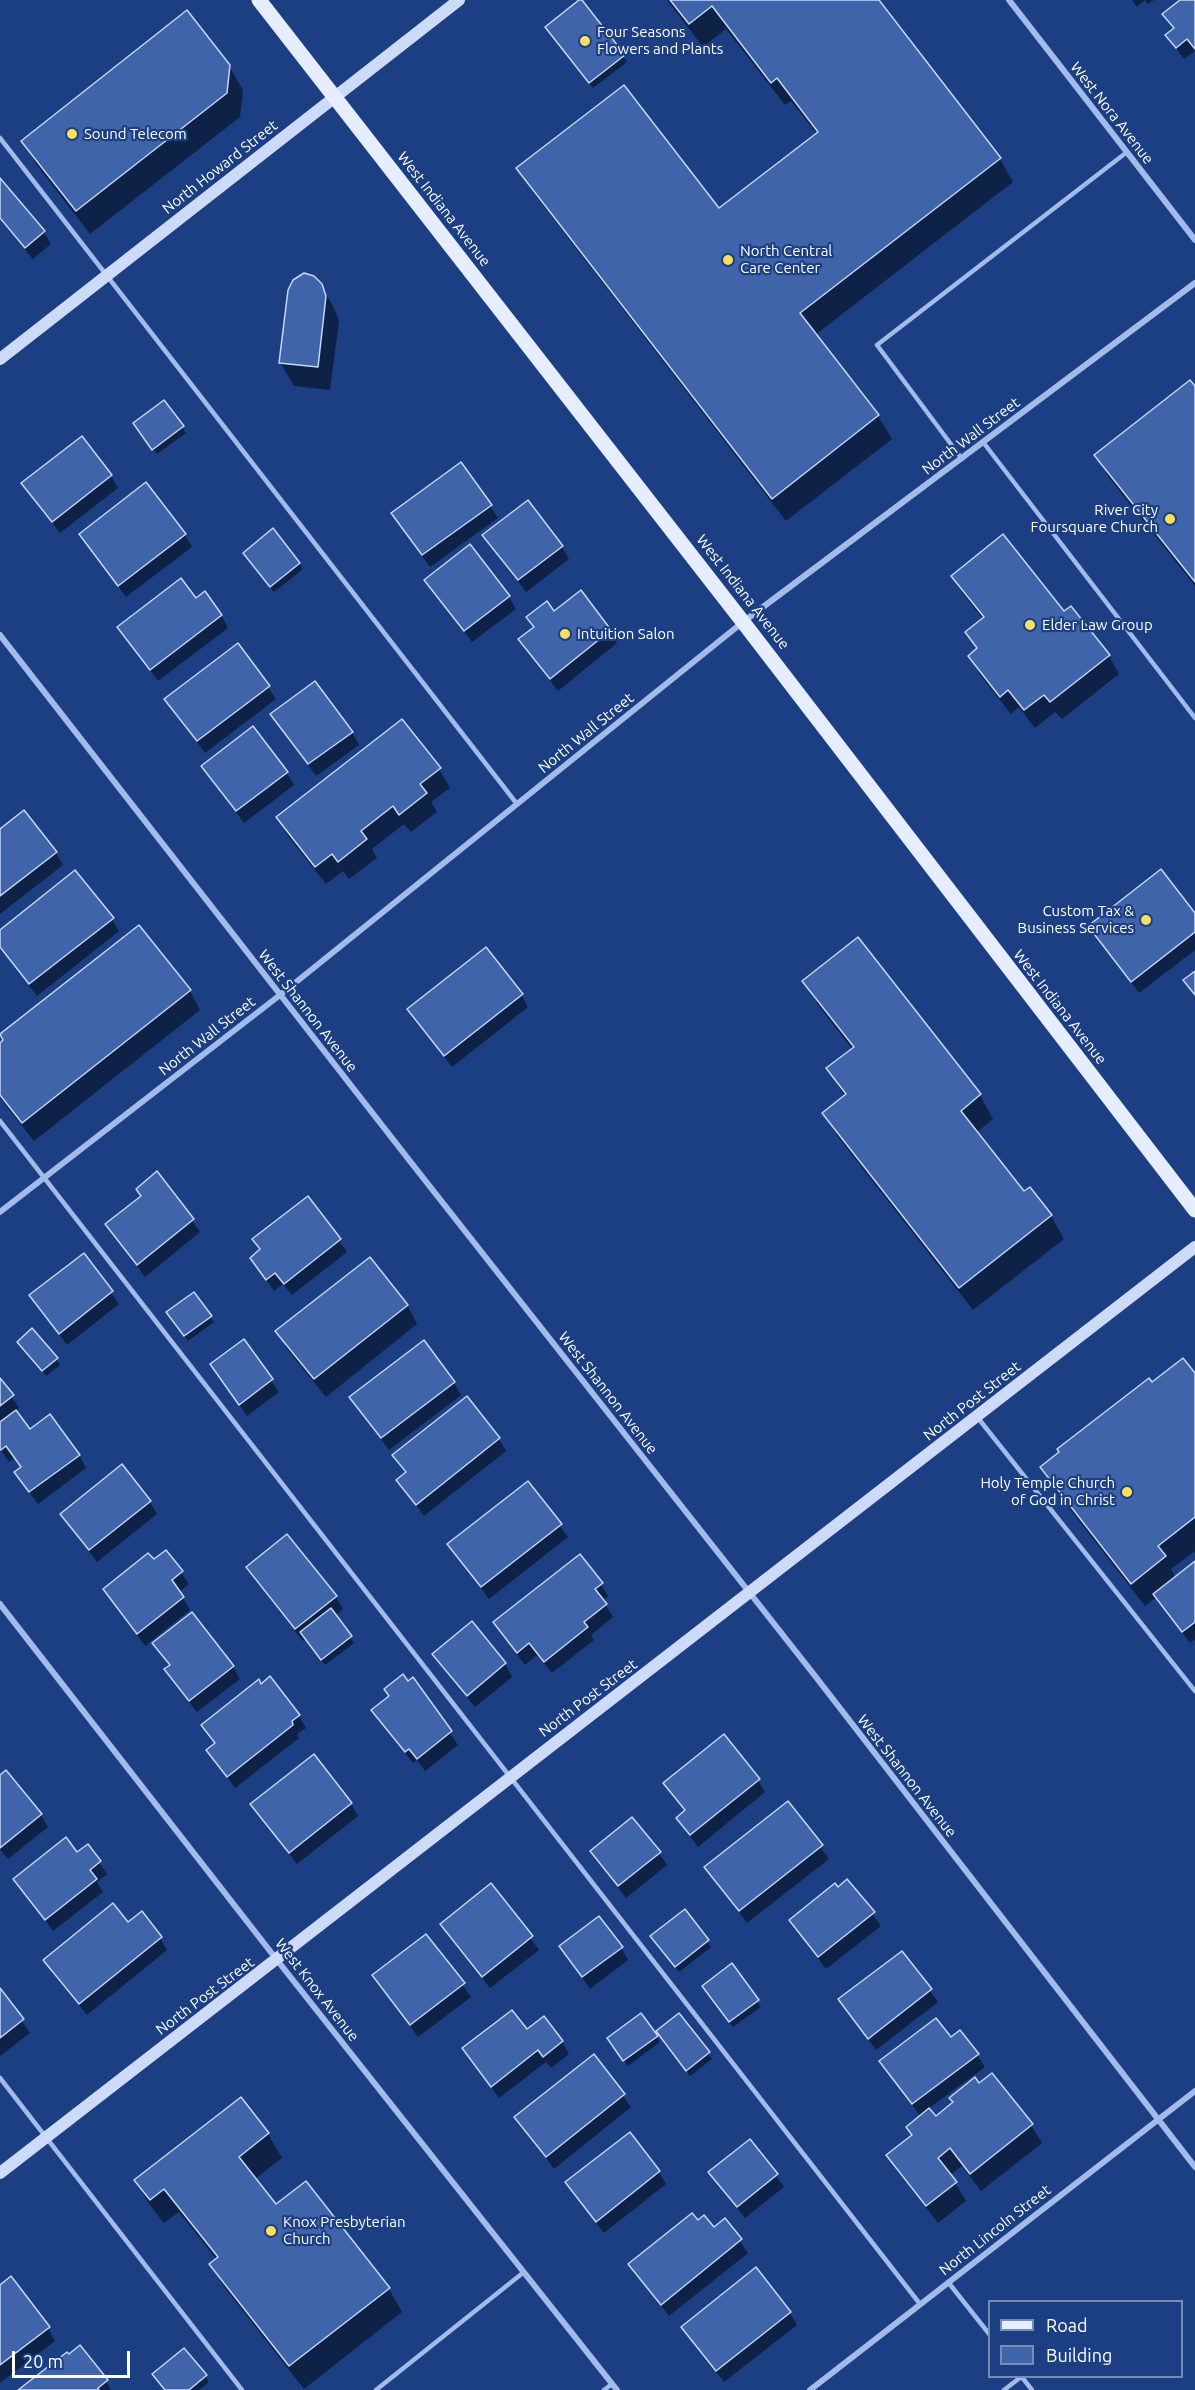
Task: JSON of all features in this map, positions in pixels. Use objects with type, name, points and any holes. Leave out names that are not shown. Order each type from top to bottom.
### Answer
[{"type":"main road","name":"West Indiana Avenue","points":[[259,0],[743,622],[1195,1210]]},
{"type":"street","name":"North Howard Street","points":[[0,359],[459,0]]},
{"type":"street","name":"West Nora Avenue","points":[[1009,0],[1195,240]]},
{"type":"street","name":"North Wall Street","points":[[0,1212],[280,995],[743,622],[1195,283]]},
{"type":"street","name":"West Shannon Avenue","points":[[0,635],[750,1593],[1195,2167]]},
{"type":"street","name":"North Post Street","points":[[0,2173],[1195,1247]]},
{"type":"street","name":"West Knox Avenue","points":[[0,1604],[277,1960],[617,2390]]},
{"type":"street","name":"North Lincoln Street","points":[[810,2390],[1157,2118],[1195,2091]]},
{"type":"lane","points":[[0,138],[517,804]]},
{"type":"lane","points":[[962,459],[877,345],[1127,152]]},
{"type":"lane","points":[[983,442],[1195,718]]},
{"type":"lane","points":[[0,1121],[920,2304]]},
{"type":"lane","points":[[977,1417],[1195,1691]]},
{"type":"lane","points":[[0,2078],[242,2390]]},
{"type":"lane","points":[[376,2390],[524,2272]]},
{"type":"lane","points":[[948,2282],[988,2333]]},
{"type":"lane","points":[[1004,2390],[1020,2378]]},
{"type":"lane","points":[[1022,2378],[1032,2390]]},
{"type":"lane","points":[[604,2390],[612,2384]]},
{"type":"building","name":"Four Seasons Flowers and Plants","points":[[582,0],[625,55],[589,83],[545,27]]},
{"type":"building","name":"North Central Care Center","points":[[670,0],[879,0],[1001,158],[800,313],[879,415],[772,499],[516,168],[624,85],[719,208],[818,132],[777,78],[771,83],[712,6],[689,24]]},
{"type":"building","points":[[1180,0],[1195,0],[1195,49],[1187,39],[1176,48],[1165,35],[1174,28],[1162,14]]},
{"type":"building","points":[[187,10],[230,65],[227,93],[76,211],[21,141]]},
{"type":"building","points":[[0,178],[45,231],[25,248],[0,218]]},
{"type":"building","points":[[304,273],[314,276],[322,284],[326,296],[318,367],[279,363],[288,290],[293,280]]},
{"type":"building","name":"River City Foursquare Church","points":[[1190,380],[1195,386],[1195,582],[1094,455]]},
{"type":"building","points":[[164,400],[184,426],[152,450],[133,423]]},
{"type":"building","points":[[82,436],[112,475],[52,522],[21,483]]},
{"type":"building","points":[[461,462],[492,505],[422,555],[391,513]]},
{"type":"building","points":[[146,482],[186,534],[118,586],[79,534]]},
{"type":"building","points":[[528,500],[563,546],[518,580],[482,535]]},
{"type":"building","points":[[273,528],[300,563],[270,587],[243,553]]},
{"type":"building","name":"Elder Law Group","points":[[1003,534],[1064,611],[1071,606],[1110,655],[1050,702],[1044,695],[1024,710],[1008,690],[1000,697],[968,656],[977,648],[965,632],[984,617],[951,576]]},
{"type":"building","points":[[470,544],[510,596],[464,631],[424,580]]},
{"type":"building","points":[[181,578],[196,598],[205,591],[222,615],[150,670],[117,627]]},
{"type":"building","name":"Intuition Salon","points":[[581,590],[611,630],[550,679],[518,639],[534,627],[526,617],[547,601],[554,611]]},
{"type":"building","points":[[238,643],[270,686],[197,741],[164,699]]},
{"type":"building","points":[[315,681],[353,732],[308,764],[270,714]]},
{"type":"building","points":[[402,719],[441,768],[420,784],[427,793],[399,815],[393,806],[361,831],[367,839],[338,862],[332,854],[315,867],[276,817]]},
{"type":"building","points":[[253,726],[288,772],[236,811],[201,766]]},
{"type":"building","points":[[24,810],[57,852],[0,896],[0,829]]},
{"type":"building","name":"Custom Tax & Business Services","points":[[1161,869],[1195,913],[1195,932],[1131,982],[1088,926]]},
{"type":"building","points":[[75,870],[114,918],[29,984],[0,947],[0,930]]},
{"type":"building","points":[[139,925],[191,990],[22,1123],[0,1095],[0,1043],[3,1040],[0,1034]]},
{"type":"building","points":[[858,937],[981,1094],[961,1111],[1024,1191],[1030,1187],[1052,1215],[959,1288],[822,1113],[846,1094],[826,1068],[854,1047],[802,981]]},
{"type":"building","points":[[486,947],[523,994],[444,1056],[407,1009]]},
{"type":"building","points":[[1195,971],[1195,995],[1183,980]]},
{"type":"building","points":[[157,1171],[194,1219],[137,1265],[105,1224],[141,1196],[136,1189]]},
{"type":"building","points":[[308,1196],[341,1239],[284,1284],[275,1273],[266,1280],[250,1258],[260,1249],[252,1239]]},
{"type":"building","points":[[84,1253],[113,1291],[59,1334],[29,1295]]},
{"type":"building","points":[[370,1257],[408,1305],[314,1379],[275,1331]]},
{"type":"building","points":[[194,1292],[212,1316],[184,1336],[166,1312]]},
{"type":"building","points":[[32,1328],[58,1358],[42,1371],[17,1342]]},
{"type":"building","points":[[244,1339],[273,1379],[239,1405],[210,1364]]},
{"type":"building","points":[[424,1340],[455,1382],[381,1438],[349,1397]]},
{"type":"building","name":"Holy Temple Church of God in Christ","points":[[1183,1358],[1195,1373],[1195,1517],[1158,1546],[1166,1556],[1131,1584],[1040,1467],[1059,1452],[1057,1449],[1149,1378],[1152,1382]]},
{"type":"building","points":[[0,1378],[14,1395],[0,1406]]},
{"type":"building","points":[[467,1396],[500,1438],[416,1505],[396,1480],[406,1472],[392,1455]]},
{"type":"building","points":[[16,1410],[30,1429],[50,1414],[80,1455],[29,1492],[14,1472],[21,1467],[6,1446],[0,1449],[0,1422]]},
{"type":"building","points":[[122,1464],[151,1501],[89,1550],[60,1514]]},
{"type":"building","points":[[528,1481],[562,1524],[481,1587],[447,1544]]},
{"type":"building","points":[[287,1534],[337,1596],[295,1629],[246,1567]]},
{"type":"building","points":[[166,1550],[183,1571],[172,1580],[184,1597],[137,1634],[103,1589],[148,1553],[154,1559]]},
{"type":"building","points":[[580,1554],[603,1583],[595,1589],[607,1604],[584,1622],[588,1627],[544,1662],[529,1643],[517,1653],[493,1622]]},
{"type":"building","points":[[1195,1561],[1195,1622],[1182,1632],[1153,1594]]},
{"type":"building","points":[[331,1608],[352,1636],[321,1660],[300,1632]]},
{"type":"building","points":[[192,1612],[234,1666],[189,1701],[164,1669],[170,1665],[152,1643]]},
{"type":"building","points":[[472,1621],[506,1663],[467,1696],[432,1654]]},
{"type":"building","points":[[403,1674],[408,1681],[413,1677],[452,1731],[417,1759],[409,1749],[405,1752],[371,1710],[389,1696],[384,1689]]},
{"type":"building","points":[[270,1676],[300,1715],[292,1721],[293,1725],[227,1777],[206,1750],[215,1743],[201,1725],[259,1679],[261,1684]]},
{"type":"building","points":[[724,1734],[760,1779],[690,1835],[676,1818],[685,1810],[663,1783]]},
{"type":"building","points":[[314,1754],[352,1803],[289,1853],[250,1804]]},
{"type":"building","points":[[6,1770],[42,1814],[0,1848],[0,1775]]},
{"type":"building","points":[[788,1801],[823,1845],[739,1911],[704,1867]]},
{"type":"building","points":[[632,1817],[661,1852],[618,1886],[590,1851]]},
{"type":"building","points":[[66,1837],[77,1852],[88,1844],[101,1861],[90,1870],[97,1879],[45,1920],[13,1879]]},
{"type":"building","points":[[847,1879],[875,1912],[818,1957],[789,1920],[835,1883],[838,1887]]},
{"type":"building","points":[[491,1883],[533,1936],[482,1977],[440,1924]]},
{"type":"building","points":[[113,1903],[128,1922],[142,1911],[162,1937],[79,2004],[43,1960]]},
{"type":"building","points":[[685,1909],[709,1940],[675,1967],[650,1936]]},
{"type":"building","points":[[599,1916],[623,1947],[582,1977],[559,1946]]},
{"type":"building","points":[[426,1934],[465,1983],[410,2025],[372,1975]]},
{"type":"building","points":[[902,1951],[932,1989],[868,2039],[838,1999]]},
{"type":"building","points":[[732,1963],[759,2000],[729,2022],[702,1986]]},
{"type":"building","points":[[0,1988],[24,2019],[0,2038]]},
{"type":"building","points":[[512,2010],[527,2029],[544,2016],[563,2041],[543,2057],[538,2050],[491,2087],[462,2048]]},
{"type":"building","points":[[641,2013],[658,2036],[623,2061],[607,2038]]},
{"type":"building","points":[[679,2013],[710,2052],[686,2071],[656,2031]]},
{"type":"building","points":[[936,2018],[951,2037],[960,2030],[979,2054],[912,2104],[879,2061]]},
{"type":"building","points":[[594,2054],[625,2094],[546,2157],[514,2117]]},
{"type":"building","points":[[992,2073],[1033,2124],[970,2174],[950,2148],[938,2158],[957,2182],[926,2206],[886,2155],[912,2135],[906,2127],[929,2108],[936,2116],[953,2102],[949,2098],[975,2077],[979,2083]]},
{"type":"building","name":"Knox Presbyterian Church","points":[[241,2097],[269,2133],[239,2157],[276,2204],[306,2181],[390,2288],[289,2366],[209,2264],[218,2257],[164,2189],[150,2200],[134,2180]]},
{"type":"building","points":[[630,2132],[660,2171],[596,2222],[565,2182]]},
{"type":"building","points":[[750,2139],[778,2174],[737,2207],[708,2172]]},
{"type":"building","points":[[692,2213],[698,2220],[704,2215],[714,2227],[725,2218],[742,2239],[661,2305],[628,2264]]},
{"type":"building","points":[[756,2267],[791,2312],[716,2371],[681,2327]]},
{"type":"building","points":[[11,2276],[50,2327],[0,2365],[0,2285]]},
{"type":"building","points":[[80,2345],[108,2380],[98,2388],[99,2390],[18,2390],[67,2352],[69,2354]]},
{"type":"building","points":[[184,2348],[207,2375],[189,2390],[165,2390],[152,2374]]},
{"type":"place","name":"Four Seasons Flowers and Plants","points":[[585,41]]},
{"type":"place","name":"Sound Telecom","points":[[72,134]]},
{"type":"place","name":"North Central Care Center","points":[[728,260]]},
{"type":"place","name":"River City Foursquare Church","points":[[1170,519]]},
{"type":"place","name":"Elder Law Group","points":[[1030,625]]},
{"type":"place","name":"Intuition Salon","points":[[565,634]]},
{"type":"place","name":"Custom Tax & Business Services","points":[[1146,920]]},
{"type":"place","name":"Holy Temple Church of God in Christ","points":[[1127,1492]]},
{"type":"place","name":"Knox Presbyterian Church","points":[[271,2231]]}]
